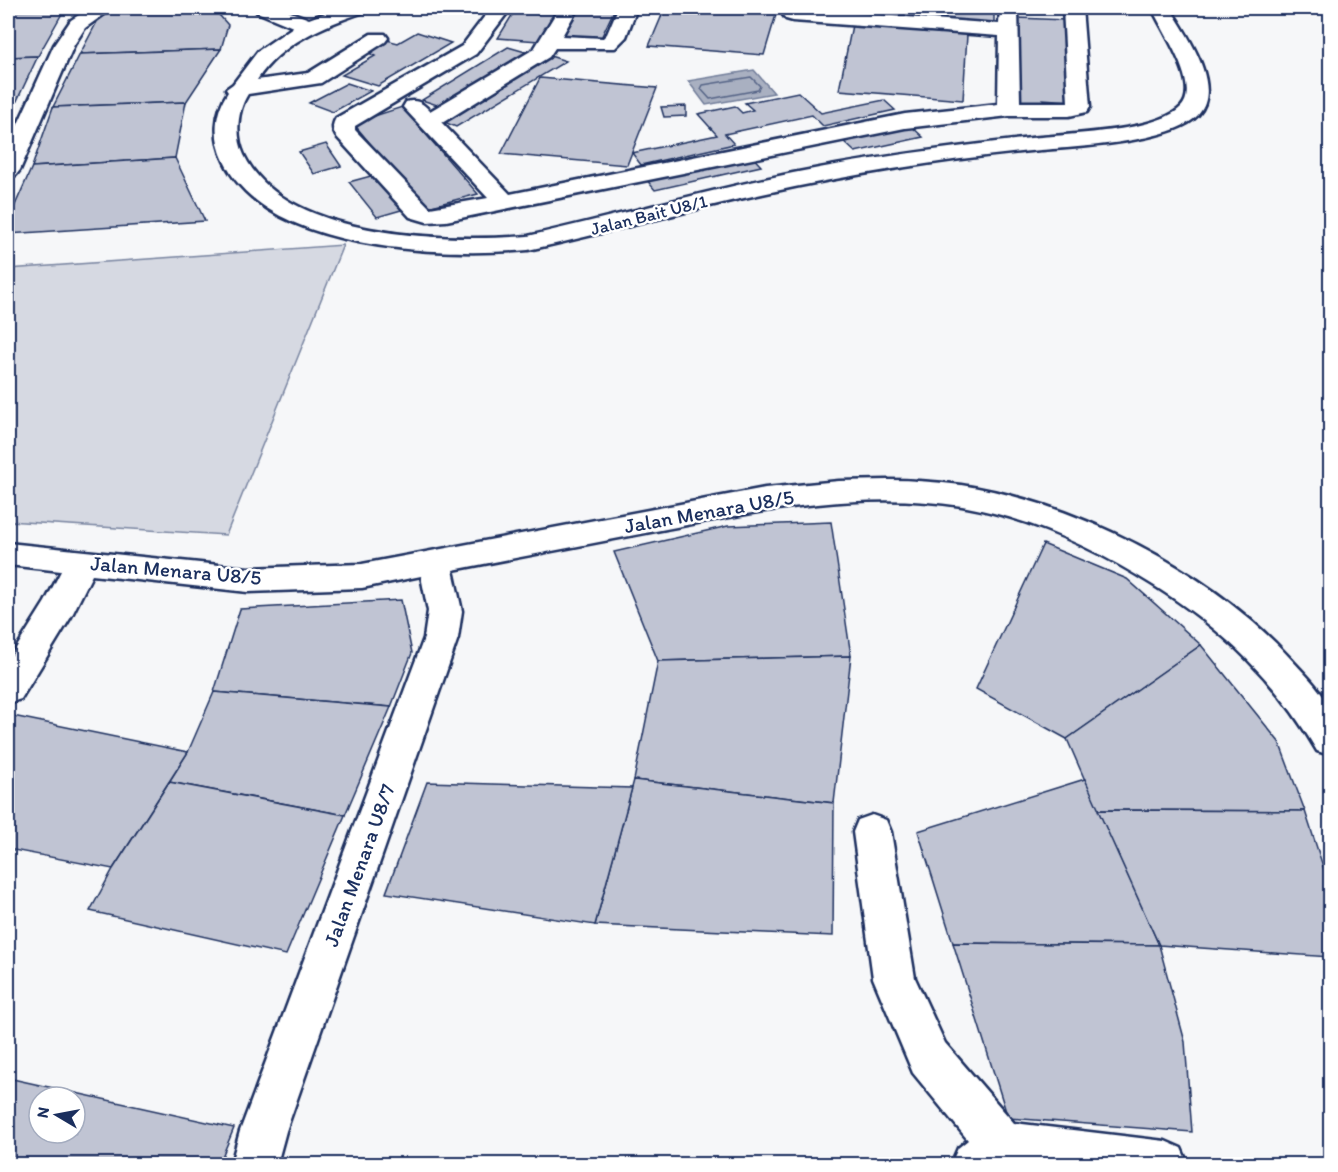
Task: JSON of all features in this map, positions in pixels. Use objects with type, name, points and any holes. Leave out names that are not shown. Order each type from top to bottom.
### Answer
[{"type":"street","points":[[8,170],[64,45],[78,24],[103,8]]},
{"type":"street","points":[[264,8],[313,17]]},
{"type":"street","name":"Jalan Bait U8/1","points":[[357,8],[313,17],[267,54],[237,89],[230,104],[225,138],[243,176],[258,191],[280,206],[324,226],[378,237],[459,246],[528,243],[794,179],[958,154],[1133,132],[1162,126],[1179,119],[1191,110],[1196,99],[1193,66],[1161,8]]},
{"type":"street","points":[[501,8],[469,50],[344,123],[344,131],[419,212],[427,215],[446,214],[905,121],[1009,109],[1069,109],[1079,106],[1073,8]]},
{"type":"street","points":[[428,122],[542,53],[568,8]]},
{"type":"street","points":[[550,42],[608,44],[616,37],[627,8]]},
{"type":"street","points":[[795,8],[793,15],[1009,31]]},
{"type":"street","points":[[1009,8],[1009,109]]},
{"type":"street","points":[[237,89],[314,79],[378,38]]},
{"type":"street","points":[[399,91],[504,201]]},
{"type":"street","name":"Jalan Menara U8/5","points":[[8,554],[248,580],[362,576],[765,499],[817,492],[911,490],[964,496],[1012,508],[1071,529],[1118,550],[1166,577],[1214,610],[1259,647],[1296,687],[1330,740]]},
{"type":"street","points":[[8,689],[59,608],[82,562]]},
{"type":"street","name":"Jalan Menara U8/7","points":[[254,1164],[263,1131],[441,638],[445,611],[435,563]]},
{"type":"street","points":[[872,832],[894,978],[929,1059],[988,1155],[1165,1164]]},
{"type":"shaded area","points":[[343,245],[226,535],[8,521],[8,269]]},
{"type":"water","points":[[754,70],[774,93],[706,105],[688,81]]},
{"type":"building","points":[[8,8],[69,8],[8,11]]},
{"type":"building","points":[[115,8],[213,8],[228,25],[221,49],[80,54],[99,18]]},
{"type":"building","points":[[542,8],[558,8],[539,41],[498,38],[514,12],[538,14]]},
{"type":"building","points":[[575,8],[615,8],[601,38],[561,35]]},
{"type":"building","points":[[665,8],[778,8],[764,55],[649,46]]},
{"type":"building","points":[[816,8],[994,8],[994,26],[815,13]]},
{"type":"building","points":[[64,10],[38,56],[8,57],[8,11]]},
{"type":"building","points":[[1018,18],[1065,20],[1071,101],[1043,99],[1043,104],[1018,102]]},
{"type":"building","points":[[852,25],[967,35],[963,100],[839,90]]},
{"type":"building","points":[[417,32],[451,43],[378,86],[342,75],[375,56],[367,52],[387,40],[398,43]]},
{"type":"building","points":[[508,47],[529,53],[443,107],[422,100]]},
{"type":"building","points":[[221,49],[186,102],[53,107],[80,54]]},
{"type":"building","points":[[547,55],[566,61],[456,127],[437,119]]},
{"type":"building","points":[[38,56],[14,107],[8,107],[8,57]]},
{"type":"building","points":[[540,78],[657,88],[627,165],[501,154]]},
{"type":"building","points":[[347,83],[371,91],[333,112],[309,103]]},
{"type":"building","points":[[798,92],[821,113],[884,100],[895,110],[823,126],[812,115],[725,134],[734,144],[641,165],[632,153],[717,135],[698,114],[735,106],[742,113],[753,110],[745,103]]},
{"type":"building","points":[[186,102],[175,158],[32,167],[53,107]]},
{"type":"building","points":[[686,106],[686,116],[664,117],[661,107]]},
{"type":"building","points":[[402,107],[478,194],[424,208],[353,123]]},
{"type":"building","points":[[911,126],[923,137],[855,152],[843,141]]},
{"type":"building","points":[[326,144],[341,166],[314,174],[299,152]]},
{"type":"building","points":[[749,153],[761,166],[655,190],[645,178]]},
{"type":"building","points":[[175,158],[205,221],[8,234],[8,221],[32,167]]},
{"type":"building","points":[[378,174],[408,208],[377,217],[349,182]]},
{"type":"building","points":[[831,522],[851,656],[658,661],[614,552],[728,526]]},
{"type":"building","points":[[1043,544],[1127,579],[1201,645],[1067,739],[976,689]]},
{"type":"building","points":[[401,600],[412,653],[391,707],[214,692],[240,609]]},
{"type":"building","points":[[1201,645],[1279,742],[1305,811],[1098,810],[1067,739]]},
{"type":"building","points":[[851,656],[834,803],[634,780],[658,661]]},
{"type":"building","points":[[214,692],[391,707],[345,815],[169,782],[188,752]]},
{"type":"building","points":[[8,715],[188,752],[113,869],[8,849]]},
{"type":"building","points":[[1085,779],[1159,945],[953,943],[918,831]]},
{"type":"building","points":[[634,780],[834,803],[833,936],[595,925]]},
{"type":"building","points":[[169,782],[345,815],[286,955],[90,911],[113,869]]},
{"type":"building","points":[[427,782],[632,788],[595,925],[386,893]]},
{"type":"building","points":[[1098,810],[1305,811],[1330,888],[1330,957],[1159,945]]},
{"type":"building","points":[[953,943],[1159,945],[1185,1042],[1192,1132],[1008,1118]]},
{"type":"building","points":[[8,1078],[40,1085],[27,1085],[27,1145],[87,1145],[87,1095],[234,1128],[219,1164],[8,1164]]}]
